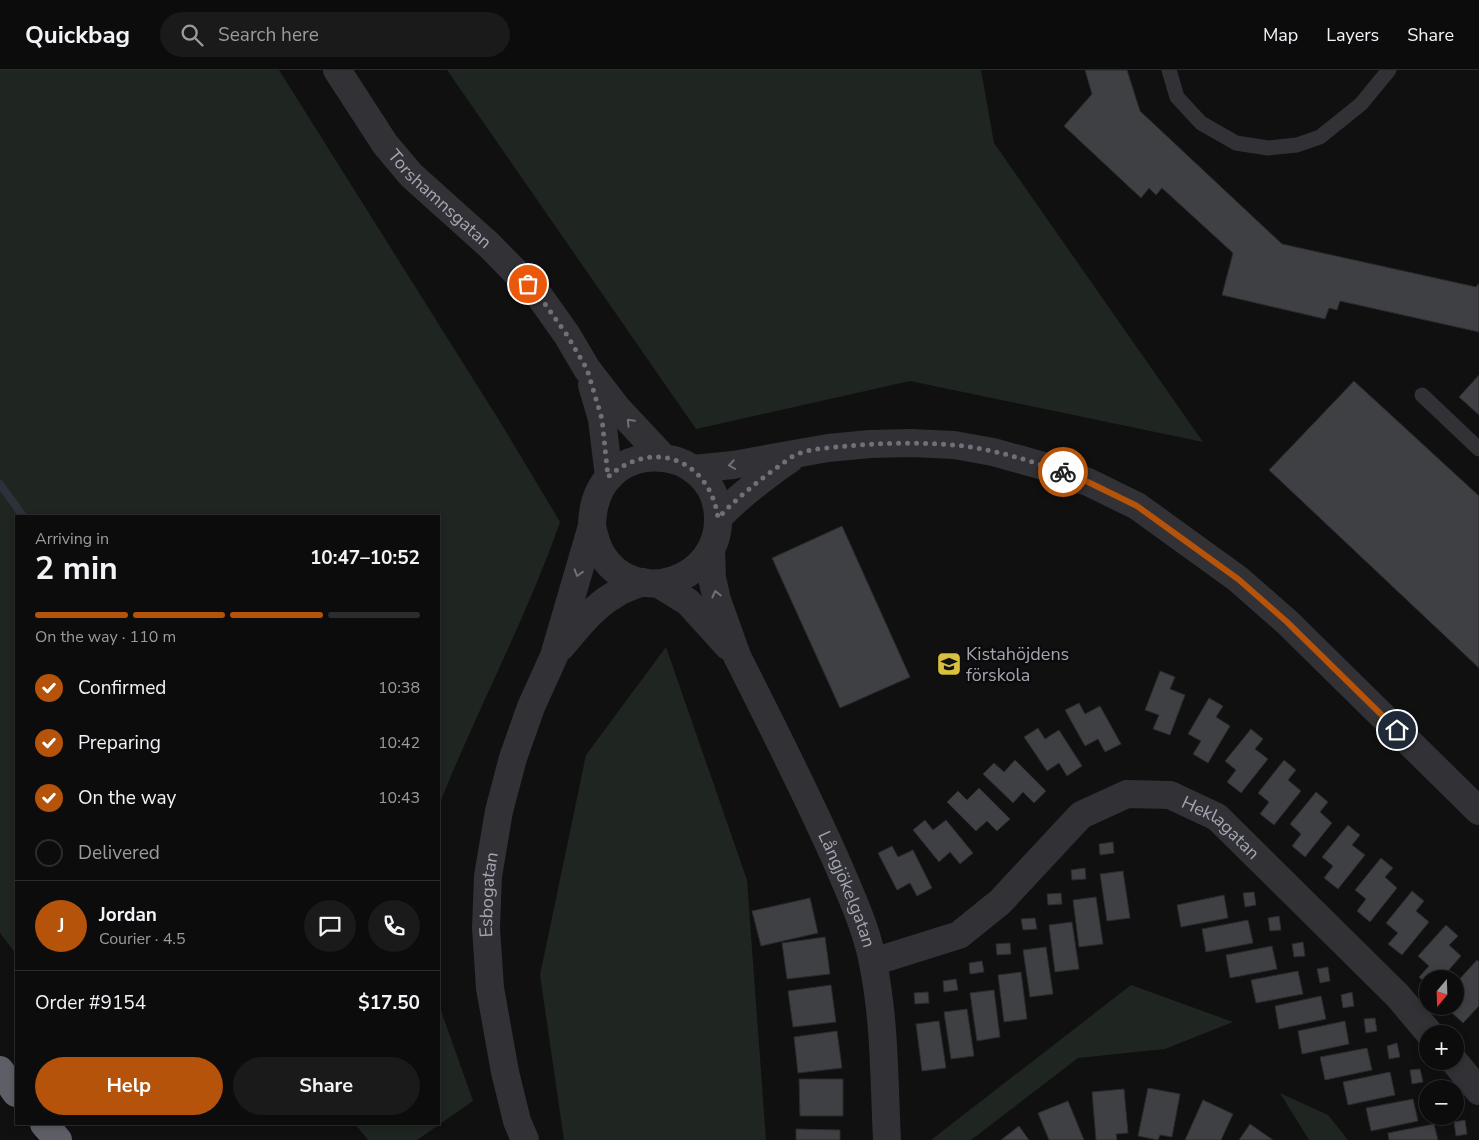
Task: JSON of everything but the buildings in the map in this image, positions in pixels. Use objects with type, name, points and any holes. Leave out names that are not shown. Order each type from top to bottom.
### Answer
[{"type":"highway","points":[[38,1125],[48,1140]]},
{"type":"highway","points":[[45,1125],[58,1140]]},
{"type":"street","name":"Torshamnsgatan","points":[[337,70],[385,144],[411,175],[490,245],[540,297],[567,335],[587,369],[618,409],[663,457]]},
{"type":"street","name":"Torshamnsgatan","points":[[587,369],[602,419],[608,477]]},
{"type":"street","points":[[693,469],[724,466],[828,448],[911,443],[954,445],[993,452],[1040,464],[1088,482],[1137,506],[1238,579],[1287,622],[1479,811]]},
{"type":"street","points":[[718,518],[756,482],[797,454]]},
{"type":"street","points":[[663,457],[679,461],[693,469],[711,490],[716,503],[718,518],[717,534],[711,549],[702,563],[690,573],[675,580],[651,583],[627,577],[614,568],[603,556],[596,542],[592,526],[595,500],[608,477],[618,469],[639,459],[663,457]]},
{"type":"street","name":"Esbogatan","points":[[525,1140],[517,1121],[505,1072],[490,988],[486,928],[488,876],[499,812],[513,758],[531,707],[554,656],[592,526]]},
{"type":"street","name":"Långjökelgatan","points":[[711,549],[712,578],[717,600],[737,656],[822,828],[859,915],[873,962],[881,1012],[887,1140]]},
{"type":"street","name":"Esbogatan","points":[[554,656],[596,607],[615,594],[651,583]]},
{"type":"street","name":"Långjökelgatan","points":[[651,583],[688,602],[737,656]]},
{"type":"street","name":"Heklagatan","points":[[873,962],[959,935],[1000,902],[1081,815],[1127,794],[1170,795],[1217,817],[1398,996],[1422,1025]]},
{"type":"street","points":[[1462,1070],[1479,1091]]},
{"type":"lane","points":[[1169,70],[1177,97],[1201,123],[1236,143],[1268,148],[1297,145],[1320,138],[1361,104],[1389,70]]},
{"type":"lane","points":[[1422,395],[1479,449]]},
{"type":"shaded area","points":[[0,70],[279,70],[502,425],[560,522],[532,594],[440,803],[440,515],[15,515],[15,953],[0,933]]},
{"type":"shaded area","points":[[447,70],[981,70],[994,143],[1203,442],[910,381],[696,429]]},
{"type":"shaded area","points":[[666,647],[747,880],[766,1140],[564,1140],[540,975],[586,755]]},
{"type":"shaded area","points":[[1131,985],[1233,1022],[1165,1049],[1078,1058],[971,1140],[931,1140]]},
{"type":"shaded area","points":[[440,1008],[473,1101],[440,1124]]},
{"type":"shaded area","points":[[1280,1093],[1328,1115],[1348,1140],[1309,1140]]},
{"type":"shaded area","points":[[356,1125],[439,1125],[417,1140],[368,1140]]},
{"type":"waterway","points":[[0,484],[22,515]]},
{"type":"way so far","points":[[528,284],[540,297],[567,335],[587,369],[602,419],[608,477],[628,463],[639,459],[663,457],[679,461],[693,469],[711,490],[716,503],[718,518],[756,482],[797,454],[828,448],[911,443],[954,445],[993,452],[1063,472]]},
{"type":"place","name":"Kistahöjdens förskola","points":[[949,664]]},
{"type":"route","points":[[1063,472],[1137,506],[1238,579],[1287,622],[1397,730]]}]
